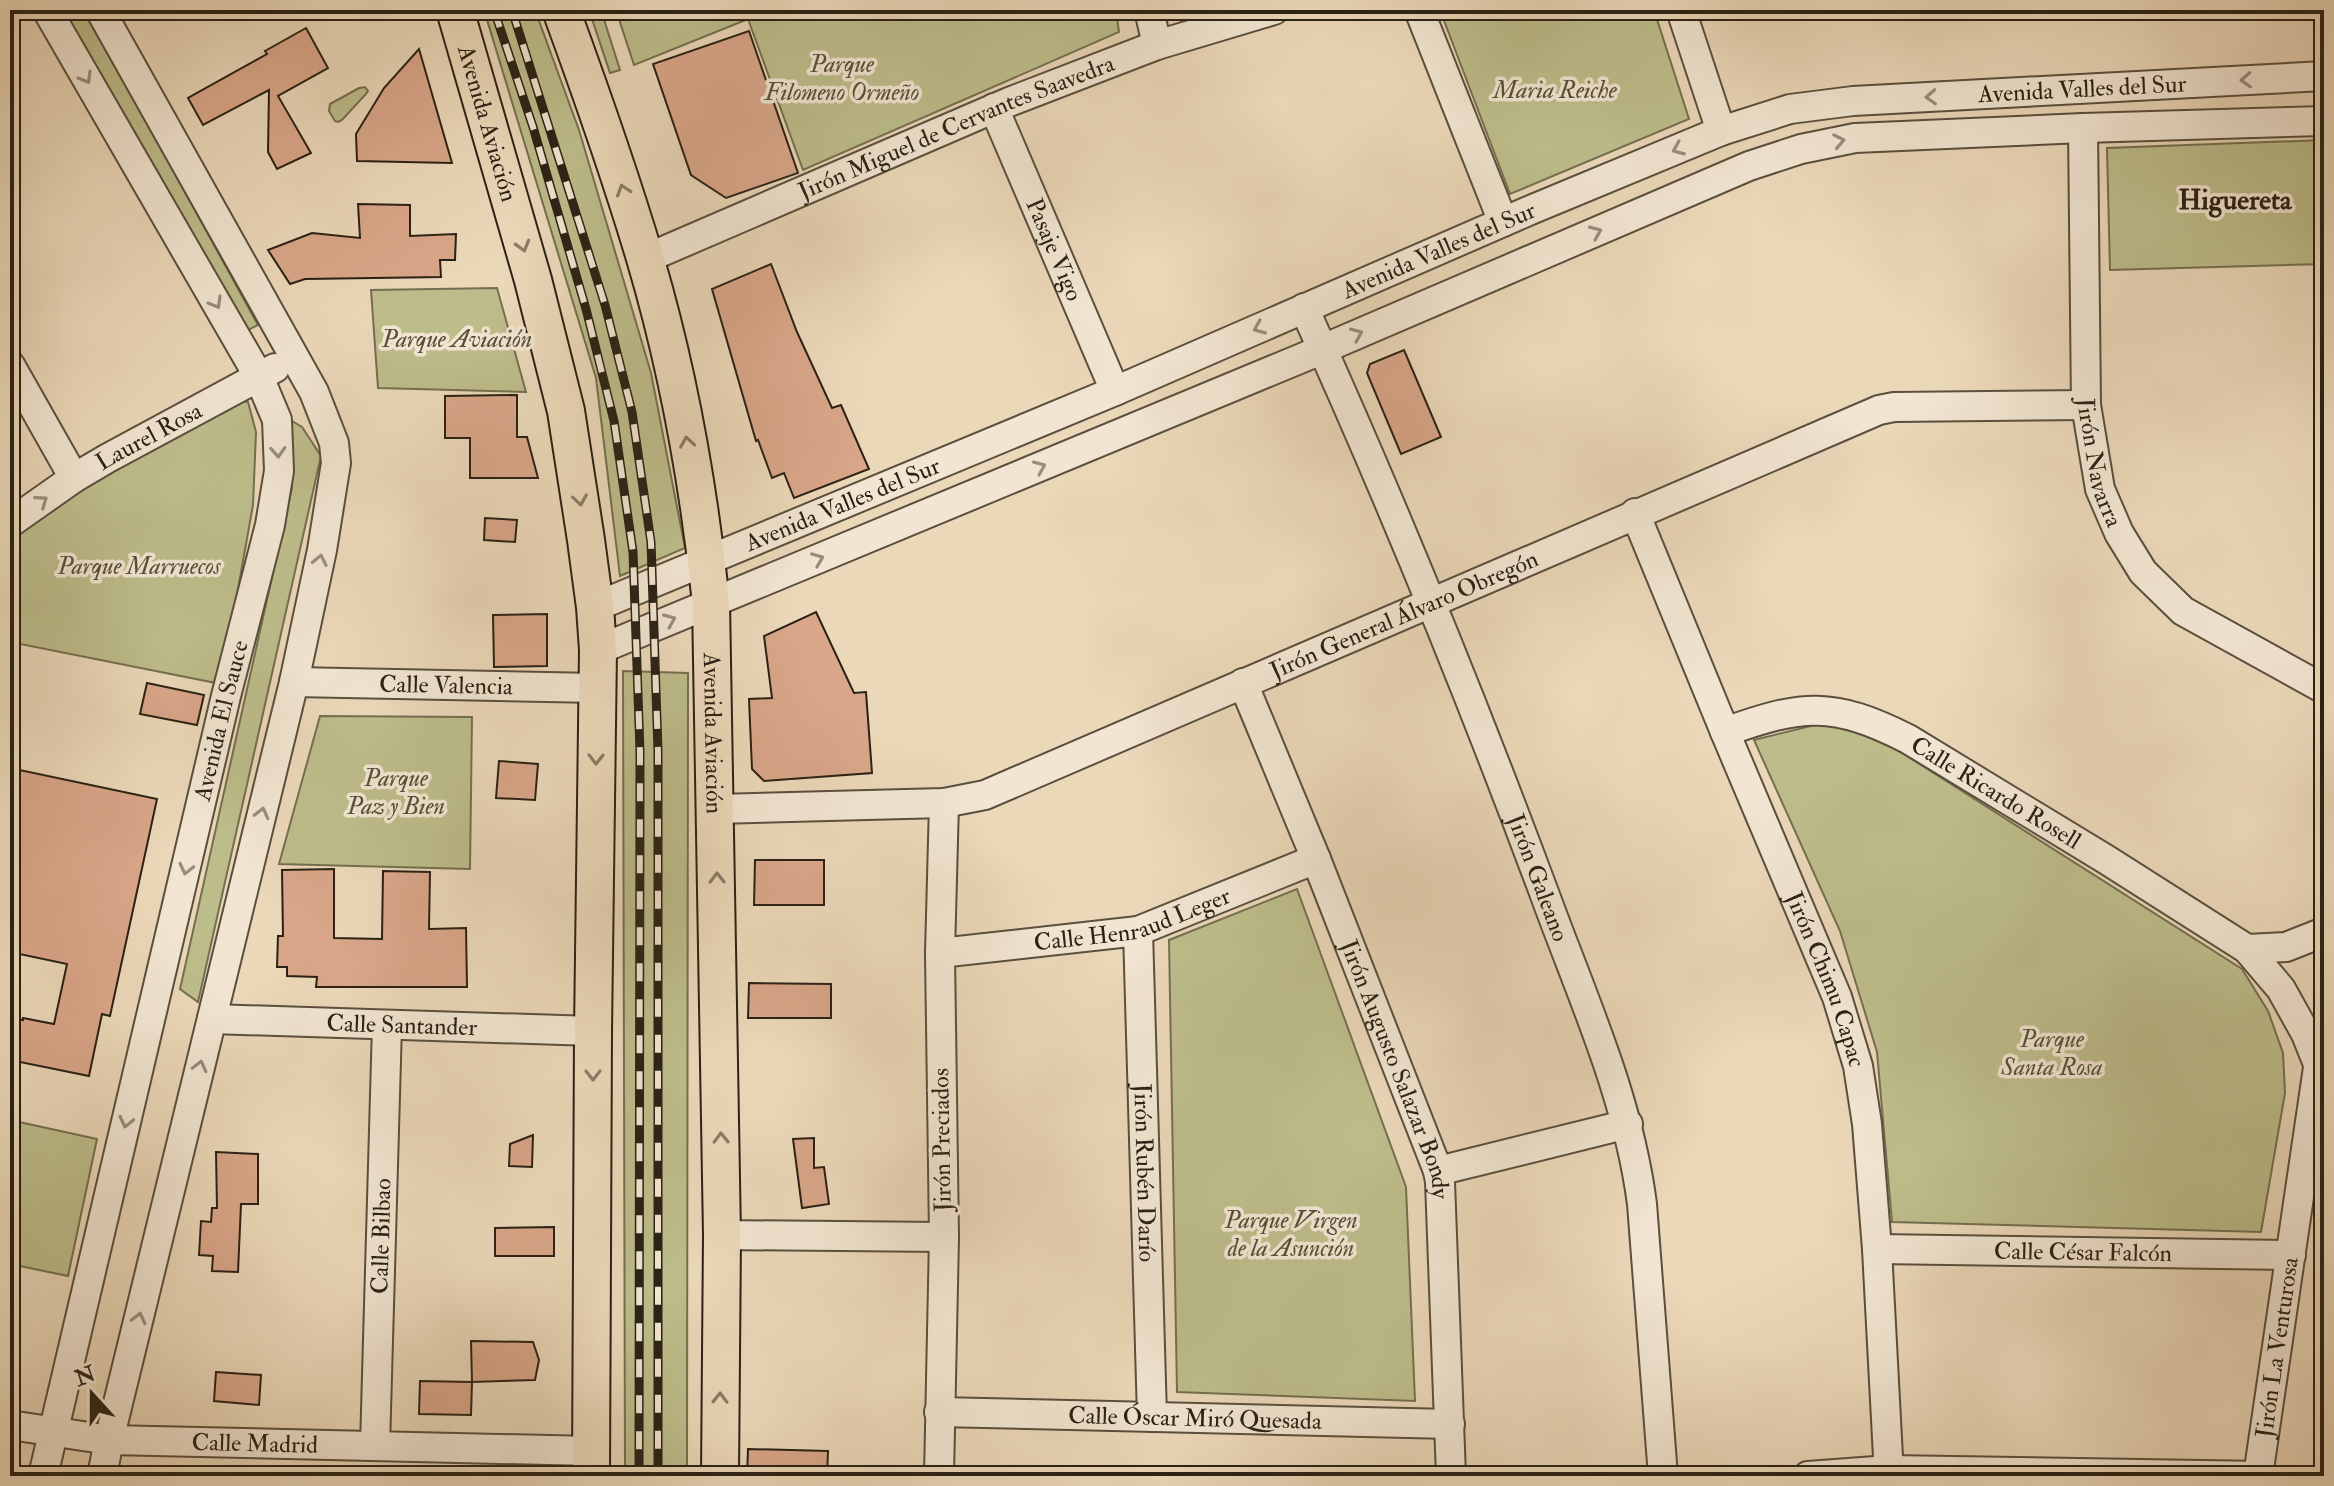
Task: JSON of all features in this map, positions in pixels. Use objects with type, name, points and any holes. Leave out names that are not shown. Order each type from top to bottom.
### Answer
[{"type":"main road","name":"Avenida Aviación","points":[[455,10],[533,280],[566,411],[595,607],[598,650],[591,1464]]},
{"type":"main road","name":"Avenida Aviación","points":[[561,10],[645,259],[682,406],[707,560],[711,603],[716,809],[722,1235],[720,1476]]},
{"type":"street","name":"Avenida El Sauce","points":[[43,1476],[226,696],[270,525],[279,471],[277,420],[259,377],[47,10]]},
{"type":"street","points":[[100,10],[326,418],[336,463],[322,550],[294,682],[102,1476]]},
{"type":"street","points":[[1149,10],[1157,45]]},
{"type":"street","name":"Jirón Miguel de Cervantes Saavedra","points":[[645,259],[994,108],[1157,45],[1274,10]]},
{"type":"street","points":[[1419,10],[1503,222]]},
{"type":"street","points":[[1681,10],[1721,131]]},
{"type":"street","name":"Avenida Valles del Sur","points":[[595,607],[1115,391],[1721,131],[1790,109],[1853,101],[2324,76]]},
{"type":"street","name":"Pasaje Vigo","points":[[994,108],[1115,391]]},
{"type":"street","name":"Avenida Valles del Sur","points":[[598,650],[1323,349],[1749,166],[1801,149],[1855,138],[2324,121]]},
{"type":"street","name":"Jirón Navarra","points":[[2083,128],[2086,405],[2100,489],[2119,533],[2143,572],[2183,611],[2324,689]]},
{"type":"street","name":"Jirón Galeano","points":[[1304,308],[1485,739],[1601,1043],[1628,1124],[1642,1204],[1663,1476]]},
{"type":"street","name":"Laurel Rosa","points":[[10,523],[108,458],[294,357]]},
{"type":"street","points":[[10,365],[74,478]]},
{"type":"street","name":"Jirón General Álvaro Obregón","points":[[716,809],[944,803],[985,795],[1879,410],[1894,407],[2086,405]]},
{"type":"street","name":"Jirón Chimu Capac","points":[[1635,513],[1837,997],[1854,1052],[1867,1124],[1889,1473]]},
{"type":"street","name":"Calle Valencia","points":[[294,682],[597,688]]},
{"type":"street","name":"Jirón Augusto Salazar Bondy","points":[[1243,683],[1316,859],[1438,1171],[1451,1476]]},
{"type":"street","name":"Calle Ricardo Rosell","points":[[1725,732],[1765,718],[1809,710],[1876,722],[1908,739],[2247,949],[2281,989],[2306,1034],[2318,1064]]},
{"type":"street","name":"Jirón Preciados","points":[[939,1476],[944,1237],[940,953],[944,803]]},
{"type":"street","name":"Calle Henraud Leger","points":[[940,953],[1138,931],[1316,859]]},
{"type":"street","name":"Jirón Rubén Darío","points":[[1138,931],[1152,1417]]},
{"type":"street","points":[[2247,949],[2286,947],[2324,932]]},
{"type":"street","name":"Calle Santander","points":[[212,1019],[593,1031]]},
{"type":"street","name":"Calle Bilbao","points":[[375,1446],[387,1025]]},
{"type":"street","name":"Jirón La Venturosa","points":[[2258,1476],[2324,1030]]},
{"type":"street","points":[[1438,1171],[1628,1124]]},
{"type":"street","points":[[722,1235],[944,1237]]},
{"type":"street","name":"Calle César Falcón","points":[[1877,1249],[2291,1255]]},
{"type":"street","name":"Calle Óscar Miró Quesada","points":[[939,1412],[1450,1424]]},
{"type":"street","name":"Calle Madrid","points":[[10,1425],[109,1440],[375,1446],[591,1464]]},
{"type":"street","points":[[1808,1476],[1889,1473],[2264,1476]]},
{"type":"green space","points":[[61,10],[85,10],[258,325],[246,331]]},
{"type":"green space","points":[[484,10],[535,10],[579,130],[651,373],[685,548],[620,576],[596,378]]},
{"type":"green space","points":[[589,10],[601,10],[620,70],[610,73]]},
{"type":"green space","name":"Parque Filomeno Ormeño","points":[[616,10],[1116,10],[1119,32],[803,170],[748,19],[634,65]]},
{"type":"green space","name":"Maria Reiche","points":[[1440,10],[1654,10],[1689,119],[1510,194]]},
{"type":"green space","points":[[365,87],[368,91],[366,94],[342,120],[335,121],[329,111],[330,104]]},
{"type":"green space","points":[[2324,140],[2324,264],[2110,270],[2107,148]]},
{"type":"green space","name":"Parque Aviación","points":[[497,288],[526,392],[378,388],[371,290]]},
{"type":"green space","name":"Parque Marruecos","points":[[230,400],[248,402],[256,432],[253,505],[221,684],[10,642],[10,535],[79,484]]},
{"type":"green space","points":[[292,421],[302,427],[321,456],[198,1002],[180,989],[292,488]]},
{"type":"green space","points":[[623,671],[688,673],[687,1476],[625,1476]]},
{"type":"green space","name":"Parque Paz y Bien","points":[[320,716],[472,717],[470,869],[279,864]]},
{"type":"green space","name":"Parque Santa Rosa","points":[[1823,723],[1867,733],[1907,756],[2242,969],[2268,1011],[2283,1053],[2285,1093],[2261,1232],[1892,1222],[1877,1052],[1840,931],[1754,740]]},
{"type":"green space","name":"Parque Virgen de la Asunción","points":[[1297,889],[1406,1187],[1415,1401],[1177,1392],[1169,940]]},
{"type":"green space","points":[[10,1120],[97,1139],[68,1276],[10,1264]]},
{"type":"building","points":[[306,28],[328,68],[278,96],[311,153],[277,169],[268,152],[269,90],[203,125],[188,98],[267,54],[265,51]]},
{"type":"building","points":[[749,31],[798,173],[726,198],[691,175],[653,64]]},
{"type":"building","points":[[419,49],[452,163],[357,161],[356,134],[384,88]]},
{"type":"building","points":[[358,204],[410,205],[410,236],[456,234],[455,260],[440,260],[441,277],[305,279],[290,284],[268,250],[312,233],[360,238]]},
{"type":"building","points":[[771,264],[797,332],[832,408],[841,405],[869,469],[794,498],[784,473],[772,478],[756,441],[712,289]]},
{"type":"building","points":[[1404,350],[1441,437],[1401,454],[1367,373],[1370,364]]},
{"type":"building","points":[[517,395],[517,437],[527,437],[538,478],[470,478],[470,438],[445,438],[445,396]]},
{"type":"building","points":[[485,518],[517,520],[515,542],[484,540]]},
{"type":"building","points":[[816,612],[854,693],[866,692],[872,773],[764,781],[752,769],[749,699],[772,698],[764,636]]},
{"type":"building","points":[[547,614],[547,666],[494,667],[493,615]]},
{"type":"building","points":[[147,683],[204,695],[197,725],[140,714]]},
{"type":"building","points":[[499,761],[538,764],[535,800],[496,798]]},
{"type":"building","points":[[10,768],[157,799],[110,1016],[102,1014],[89,1076],[10,1060],[10,1018],[54,1024],[67,964],[10,952]]},
{"type":"building","points":[[755,860],[824,860],[824,905],[754,905]]},
{"type":"building","points":[[334,869],[334,938],[382,939],[383,871],[430,872],[429,929],[466,928],[467,987],[316,987],[317,977],[287,976],[287,967],[277,967],[278,936],[283,936],[282,870]]},
{"type":"building","points":[[749,983],[831,984],[831,1018],[748,1018]]},
{"type":"building","points":[[533,1135],[532,1167],[509,1166],[510,1144]]},
{"type":"building","points":[[814,1138],[814,1168],[824,1167],[829,1204],[802,1208],[793,1139]]},
{"type":"building","points":[[216,1152],[258,1154],[258,1204],[241,1204],[238,1272],[212,1271],[213,1256],[199,1255],[201,1221],[211,1222],[212,1208],[217,1208]]},
{"type":"building","points":[[554,1227],[554,1256],[495,1256],[495,1228]]},
{"type":"building","points":[[471,1341],[533,1342],[539,1360],[535,1380],[472,1382]]},
{"type":"building","points":[[216,1372],[261,1375],[259,1405],[214,1401]]},
{"type":"building","points":[[420,1381],[472,1382],[471,1415],[419,1414]]},
{"type":"building","points":[[748,1449],[828,1451],[827,1476],[747,1476]]},
{"type":"railway","points":[[494,10],[533,127],[586,309],[614,421],[633,552],[640,752],[639,1476]]},
{"type":"railway","points":[[512,10],[605,305],[632,412],[651,542],[658,751],[658,1476]]},
{"type":"district","name":"Higuereta","points":[[2235,200]]}]
